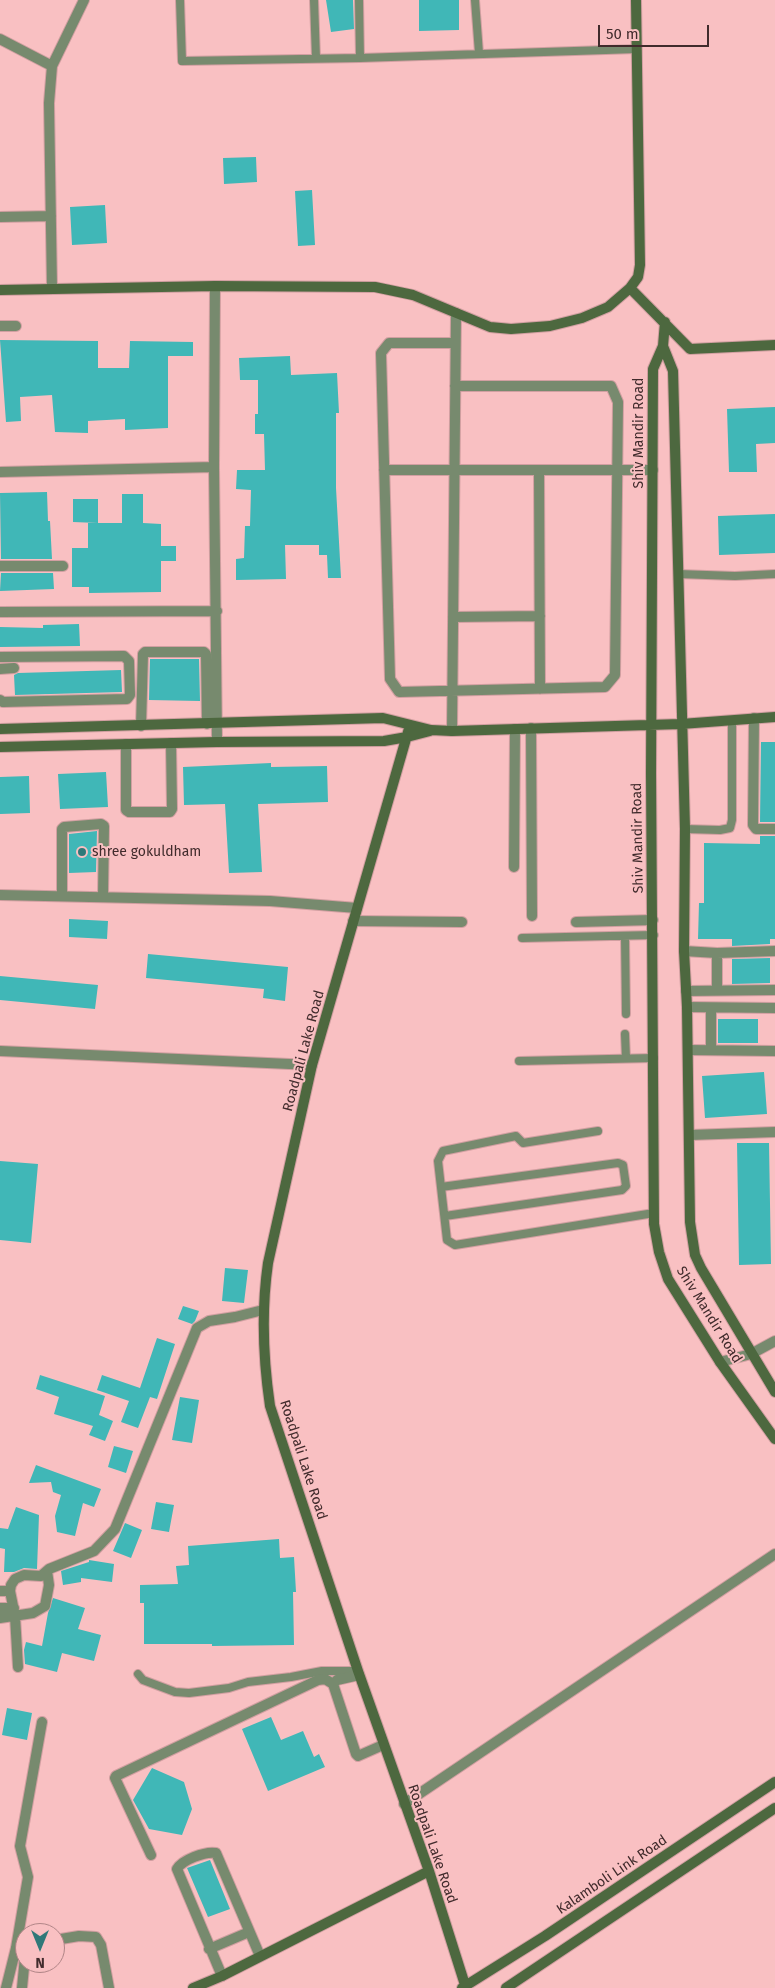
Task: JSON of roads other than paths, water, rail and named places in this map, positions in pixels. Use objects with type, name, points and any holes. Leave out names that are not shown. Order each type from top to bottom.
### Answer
[{"type":"street","points":[[52,288],[49,104],[52,66],[84,0]]},
{"type":"street","points":[[0,290],[215,286],[374,287],[413,295],[490,327],[511,329],[550,326],[582,318],[608,307],[630,288],[638,277],[640,265],[636,0]]},
{"type":"street","points":[[0,39],[52,66]]},
{"type":"street","points":[[0,217],[51,216]]},
{"type":"street","points":[[212,724],[217,611],[214,467],[215,286]]},
{"type":"street","points":[[630,288],[690,349],[775,345]]},
{"type":"street","points":[[452,730],[456,314]]},
{"type":"street","points":[[663,346],[665,322]]},
{"type":"street","points":[[0,326],[16,326]]},
{"type":"street","points":[[455,343],[389,343],[381,353],[390,679],[399,692],[605,687],[615,675],[618,402],[611,386],[455,386]]},
{"type":"street","name":"Shiv Mandir Road","points":[[663,346],[653,369],[654,1213],[659,1252],[668,1279],[720,1362],[775,1439]]},
{"type":"street","name":"Shiv Mandir Road","points":[[663,346],[673,371],[685,829],[684,951],[688,1008],[689,1208],[692,1241],[695,1255],[701,1268],[775,1392]]},
{"type":"street","points":[[0,472],[214,467]]},
{"type":"street","points":[[384,470],[653,470]]},
{"type":"street","points":[[540,470],[540,689]]},
{"type":"street","points":[[0,566],[63,566]]},
{"type":"street","points":[[0,612],[217,611]]},
{"type":"street","points":[[453,617],[540,616]]},
{"type":"street","points":[[141,726],[143,654],[145,652],[204,652],[206,654],[212,724],[217,742]]},
{"type":"street","points":[[0,657],[124,656],[129,661],[130,695],[127,699],[3,702],[0,700]]},
{"type":"street","points":[[0,669],[14,668]]},
{"type":"street","points":[[0,729],[383,718],[431,730],[452,730],[681,724],[775,717]]},
{"type":"street","points":[[754,718],[753,825],[756,829],[775,828]]},
{"type":"street","name":"Roadpali Lake Road","points":[[410,725],[312,1065],[268,1264],[263,1310],[264,1368],[270,1406],[383,1745],[429,1871],[464,1987]]},
{"type":"street","points":[[531,728],[532,916]]},
{"type":"street","points":[[514,867],[515,729]]},
{"type":"street","points":[[0,747],[217,742],[384,741],[431,730]]},
{"type":"street","points":[[126,744],[126,810],[129,812],[170,812],[172,809],[171,743]]},
{"type":"street","points":[[62,896],[62,829],[64,827],[100,824],[104,826],[103,897]]},
{"type":"street","points":[[0,895],[270,901],[357,908]]},
{"type":"street","points":[[576,922],[653,920]]},
{"type":"street","points":[[353,921],[462,922]]},
{"type":"street","points":[[684,951],[717,953],[775,951]]},
{"type":"street","points":[[717,953],[717,990]]},
{"type":"street","points":[[686,991],[775,990]]},
{"type":"street","points":[[688,1008],[775,1008]]},
{"type":"street","points":[[711,1008],[711,1050]]},
{"type":"street","points":[[688,1050],[775,1051]]},
{"type":"street","points":[[0,1051],[312,1065]]},
{"type":"street","points":[[690,1135],[775,1132]]},
{"type":"street","points":[[18,1667],[14,1612],[5,1591],[15,1580],[24,1576],[41,1576],[66,1561],[94,1551],[115,1528],[197,1328],[209,1320],[235,1317],[263,1310]]},
{"type":"street","points":[[720,1362],[751,1354],[775,1340]]},
{"type":"street","points":[[404,1804],[775,1554]]},
{"type":"street","points":[[0,1608],[14,1612],[33,1613],[45,1606],[49,1585],[47,1571]]},
{"type":"street","points":[[0,1618],[14,1612]]},
{"type":"street","points":[[333,1684],[337,1680],[359,1673]]},
{"type":"street","points":[[151,1855],[115,1778],[116,1776],[318,1680],[325,1679],[333,1684],[358,1756],[383,1745]]},
{"type":"street","points":[[6,1988],[16,1948],[28,1884],[20,1846],[42,1722]]},
{"type":"street","name":"Kalamboli Link Road","points":[[464,1987],[545,1936],[775,1782]]},
{"type":"street","points":[[506,1988],[775,1808]]},
{"type":"street","points":[[222,1976],[209,1949],[177,1869],[180,1864],[210,1852],[216,1853],[260,1956]]},
{"type":"street","points":[[193,1988],[222,1976],[429,1871]]},
{"type":"street","points":[[209,1949],[249,1932]]},
{"type":"street","points":[[65,1938],[79,1936],[96,1937],[101,1945],[109,1988]]},
{"type":"street","points":[[22,1988],[23,1973]]},
{"type":"lane","points":[[180,0],[182,60],[360,58],[636,49]]},
{"type":"lane","points":[[314,0],[316,58]]},
{"type":"lane","points":[[359,0],[360,58]]},
{"type":"lane","points":[[475,0],[479,53]]},
{"type":"lane","points":[[678,574],[735,576],[775,574]]},
{"type":"lane","points":[[685,829],[720,830],[730,828],[732,820],[732,720]]},
{"type":"lane","points":[[522,938],[654,935]]},
{"type":"lane","points":[[625,936],[626,1014]]},
{"type":"lane","points":[[625,1034],[626,1058]]},
{"type":"lane","points":[[518,1061],[654,1058]]},
{"type":"lane","points":[[598,1131],[523,1143],[516,1136],[443,1151],[438,1161],[447,1240],[455,1245],[654,1213]]},
{"type":"lane","points":[[441,1187],[618,1163],[623,1165],[626,1186],[622,1190],[444,1216]]},
{"type":"lane","points":[[138,1674],[143,1680],[175,1692],[189,1693],[229,1688],[248,1682],[322,1671],[359,1673]]},
{"type":"place","name":"shree gokuldham","points":[[82,852]]}]
